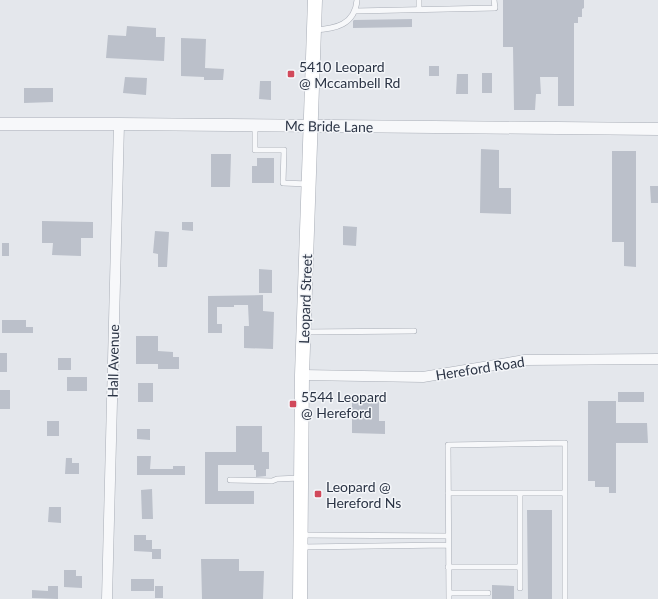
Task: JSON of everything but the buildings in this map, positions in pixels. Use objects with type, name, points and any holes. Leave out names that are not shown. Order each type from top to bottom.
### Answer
[{"type":"main road","name":"Leopard Street","points":[[300,599],[302,375],[315,0]]},
{"type":"street","name":"Mc Bride Lane","points":[[0,124],[311,125],[658,129]]},
{"type":"street","name":"Hall Avenue","points":[[107,599],[119,124]]},
{"type":"street","name":"Hereford Road","points":[[302,375],[423,378],[525,360],[658,359]]},
{"type":"lane","points":[[313,30],[339,27],[350,19],[355,11],[357,0]]},
{"type":"lane","points":[[419,0],[419,10]]},
{"type":"lane","points":[[355,11],[495,8],[494,0]]},
{"type":"lane","points":[[255,125],[255,150],[284,150],[283,183],[309,184]]},
{"type":"lane","points":[[304,332],[414,330]]},
{"type":"lane","points":[[488,593],[449,596],[448,445],[565,443],[565,599]]},
{"type":"lane","points":[[230,480],[272,481],[277,479],[301,478]]},
{"type":"lane","points":[[448,493],[565,493]]},
{"type":"lane","points":[[520,493],[520,588]]},
{"type":"lane","points":[[373,535],[373,546]]},
{"type":"lane","points":[[300,541],[373,535],[448,536]]},
{"type":"lane","points":[[300,541],[373,546],[448,545]]},
{"type":"lane","points":[[448,567],[520,567]]},
{"type":"place","name":"5410 Leopard @ Mccambell Rd","points":[[291,74]]},
{"type":"place","name":"5544 Leopard @ Hereford","points":[[293,404]]},
{"type":"place","name":"Leopard @ Hereford Ns","points":[[318,494]]}]
